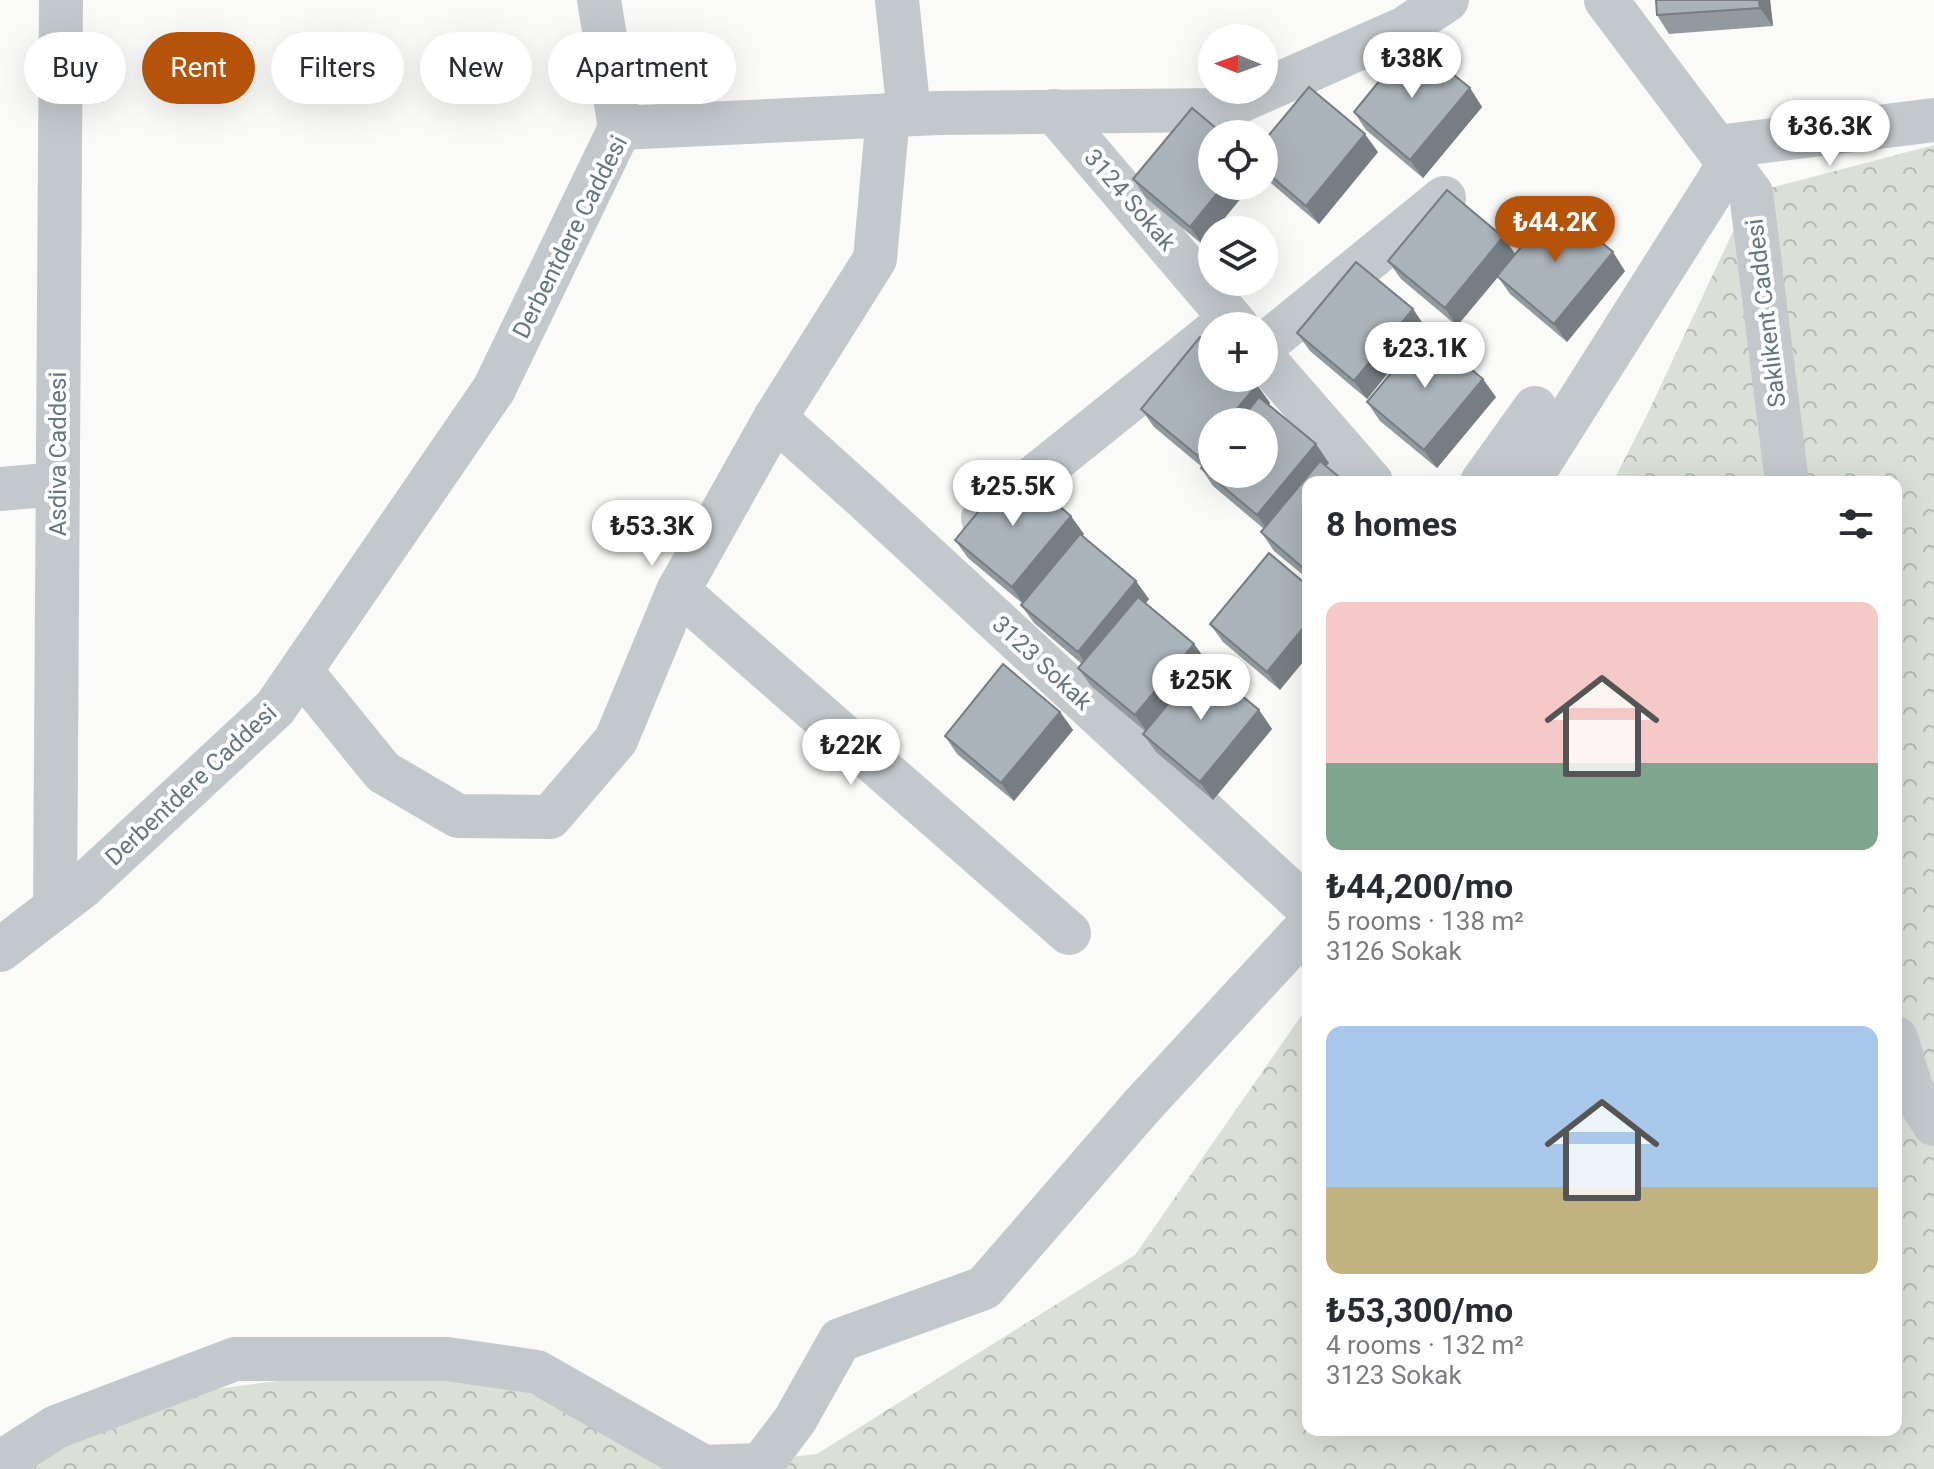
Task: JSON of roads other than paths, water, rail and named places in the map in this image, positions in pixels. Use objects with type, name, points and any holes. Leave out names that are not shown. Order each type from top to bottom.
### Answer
[{"type":"street","name":"Asdiva Caddesi","points":[[55,908],[61,0]]},
{"type":"street","points":[[599,0],[620,128]]},
{"type":"street","points":[[301,671],[383,772],[458,816],[550,817],[616,740],[678,591],[775,418],[875,259],[898,114],[897,0]]},
{"type":"street","name":"Derbentdere Caddesi","points":[[0,950],[82,887],[275,708],[494,389],[620,128],[898,114],[1220,110],[1405,28],[1447,0]]},
{"type":"street","name":"Saklıkent Caddesi","points":[[1606,0],[1751,193],[1786,476]]},
{"type":"street","name":"3124 Sokak","points":[[1054,111],[1218,312]]},
{"type":"street","points":[[1532,476],[1723,156],[1934,120]]},
{"type":"street","points":[[1262,312],[1444,198]]},
{"type":"street","points":[[931,560],[1198,357]]},
{"type":"street","points":[[1278,375],[1366,476]]},
{"type":"street","points":[[1486,476],[1535,408]]},
{"type":"street","name":"3123 Sokak","points":[[775,418],[1302,902]]},
{"type":"street","points":[[0,489],[58,484]]},
{"type":"street","points":[[678,591],[1069,933]]},
{"type":"street","points":[[0,1463],[56,1427],[235,1359],[447,1359],[537,1372],[704,1467],[761,1465],[795,1420],[840,1340],[984,1288],[1141,1107],[1302,933]]},
{"type":"street","points":[[1902,1058],[1911,1088],[1934,1124]]}]
